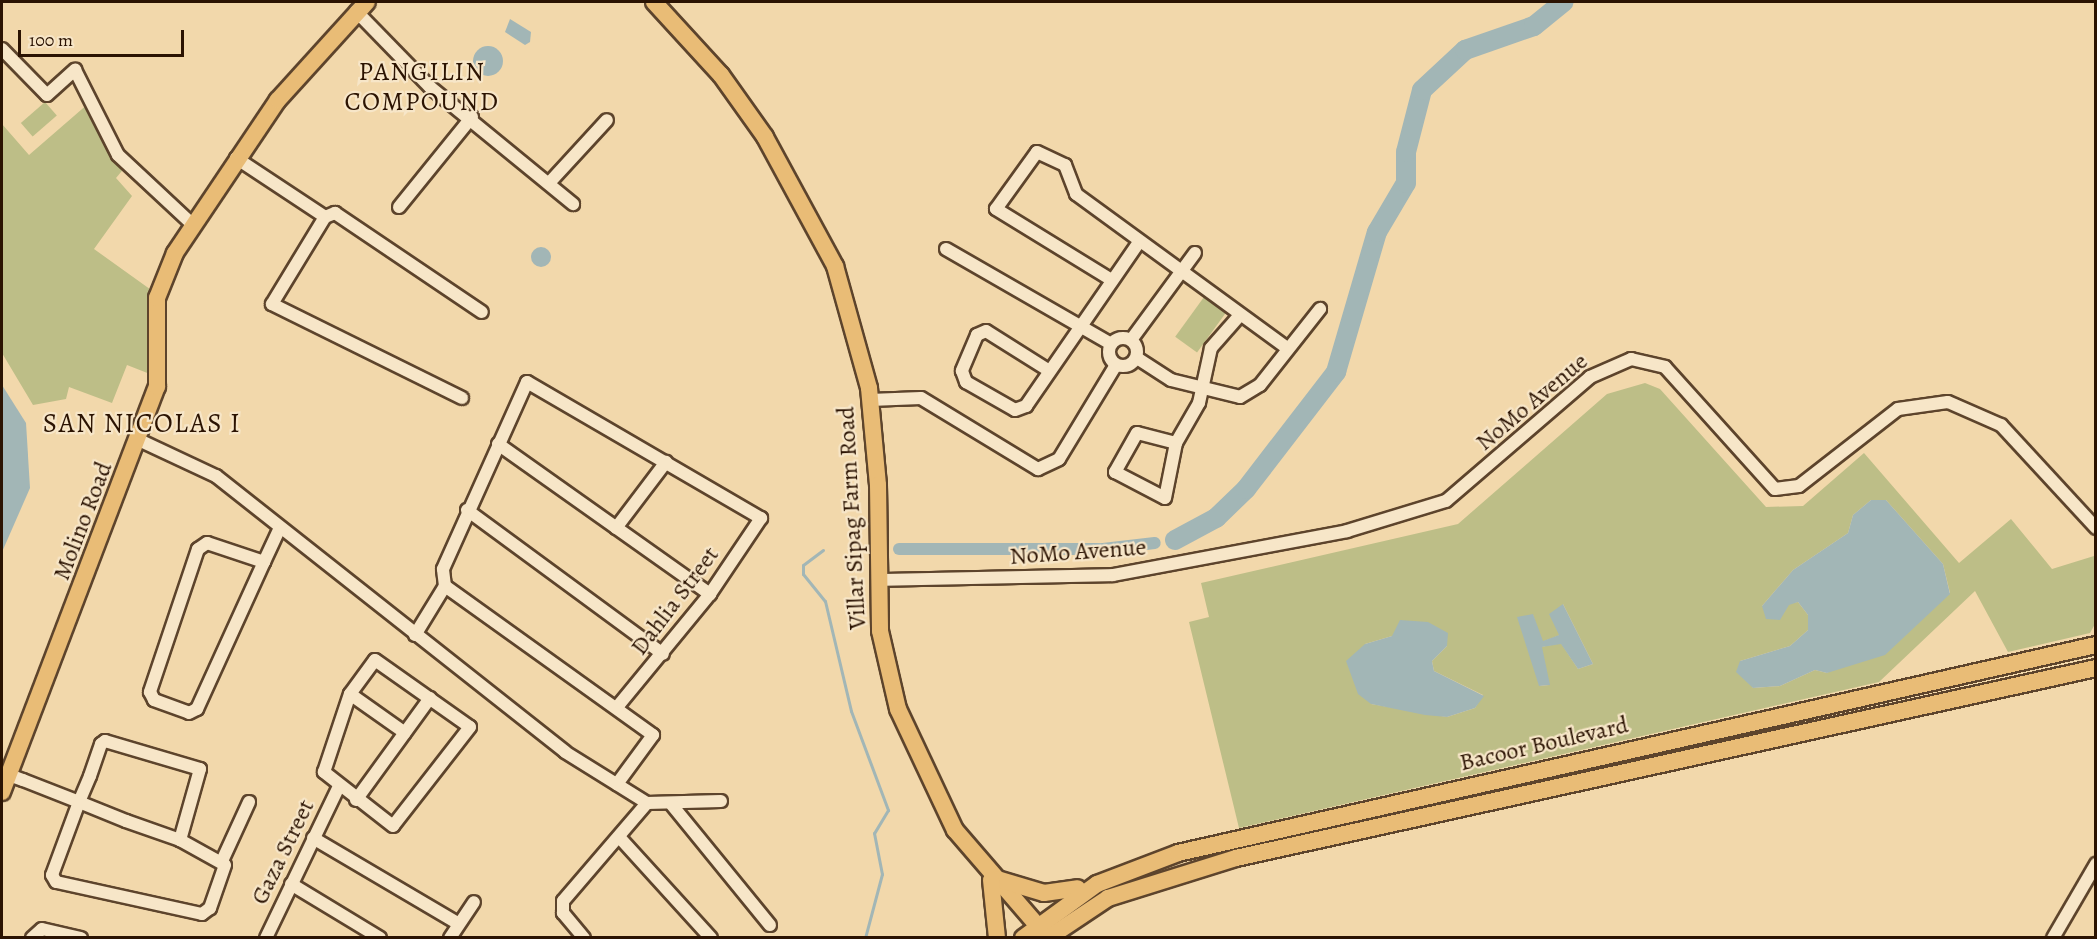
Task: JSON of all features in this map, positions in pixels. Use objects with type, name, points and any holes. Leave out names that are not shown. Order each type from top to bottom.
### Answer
[{"type":"main road","name":"Villar Sipag Farm Road","points":[[654,2],[739,99],[819,229],[848,303],[870,400],[880,631],[907,737],[955,830],[990,876],[1048,938]]},
{"type":"main road","name":"Molino Road","points":[[2,792],[139,440],[160,375],[158,291],[192,224],[236,158],[302,70],[361,6]]},
{"type":"main road","points":[[2087,646],[2096,632]]},
{"type":"main road","name":"Bacoor Boulevard","points":[[1023,938],[1036,925],[1097,884],[1231,838],[2087,646]]},
{"type":"main road","name":"Bacoor Boulevard","points":[[1048,938],[1108,898],[1223,861],[2096,668]]},
{"type":"main road","points":[[2075,673],[2096,681]]},
{"type":"main road","points":[[997,938],[990,876],[1044,894],[1097,884]]},
{"type":"street","points":[[361,6],[430,87],[472,117],[573,204]]},
{"type":"street","points":[[2,49],[47,95],[75,70],[118,155],[192,224]]},
{"type":"street","points":[[399,207],[472,117]]},
{"type":"street","points":[[550,182],[607,120]]},
{"type":"street","points":[[1110,279],[996,209],[1031,156],[1044,153],[1065,165],[1076,194],[1179,274],[1287,348]]},
{"type":"street","points":[[236,158],[325,217]]},
{"type":"street","points":[[462,398],[272,304],[325,217],[335,213],[482,312]]},
{"type":"street","points":[[1048,370],[986,331],[977,335],[962,371],[966,382],[1015,410],[1030,402],[1078,325],[1139,242]]},
{"type":"street","points":[[946,249],[1111,344]]},
{"type":"street","points":[[1131,340],[1195,253]]},
{"type":"street","points":[[1131,340],[1137,358],[1171,380],[1240,397],[1251,393],[1320,309]]},
{"type":"street","points":[[1176,443],[1137,433],[1116,472],[1165,498],[1176,443],[1202,388],[1211,348],[1240,315]]},
{"type":"street","points":[[1116,365],[1109,354],[1111,344],[1120,338],[1131,340]]},
{"type":"street","points":[[1116,365],[1126,366],[1137,358]]},
{"type":"street","name":"NoMo Avenue","points":[[878,580],[1113,575],[1347,531],[1446,501],[1590,377],[1631,359],[1665,367],[1775,489],[1799,486],[1898,409],[1948,402],[2001,425],[2096,528]]},
{"type":"street","points":[[870,400],[921,398],[1038,469],[1059,459],[1116,365]]},
{"type":"street","points":[[415,635],[445,586],[443,569],[467,510],[527,382],[666,462],[616,528]]},
{"type":"street","points":[[139,440],[198,464],[565,752],[647,803],[672,805],[721,801]]},
{"type":"street","points":[[498,444],[710,594]]},
{"type":"street","name":"Dahlia Street","points":[[618,706],[710,594],[761,518],[666,462]]},
{"type":"street","points":[[467,510],[663,654]]},
{"type":"street","points":[[264,562],[207,543],[198,549],[150,692],[154,700],[189,713],[197,709],[280,527]]},
{"type":"street","points":[[445,586],[618,706],[653,735],[617,784]]},
{"type":"street","points":[[375,660],[470,727],[393,826],[339,786],[324,767],[350,694],[375,660]]},
{"type":"street","points":[[350,694],[405,733]]},
{"type":"street","points":[[356,800],[430,698]]},
{"type":"street","points":[[180,840],[200,774],[196,767],[105,741],[52,874],[56,882],[202,914],[210,908],[224,870],[222,861],[249,802]]},
{"type":"street","points":[[9,774],[180,840],[222,861]]},
{"type":"street","name":"Gaza Street","points":[[271,936],[291,884],[339,786]]},
{"type":"street","points":[[584,938],[563,913],[563,901],[620,838],[647,803]]},
{"type":"street","points":[[672,805],[770,925]]},
{"type":"street","points":[[313,838],[459,924]]},
{"type":"street","points":[[620,838],[711,938]]},
{"type":"street","points":[[2053,938],[2096,864]]},
{"type":"street","points":[[291,884],[380,938]]},
{"type":"street","points":[[450,938],[474,902]]},
{"type":"street","points":[[34,934],[81,938]]},
{"type":"green space","points":[[45,102],[57,116],[33,137],[21,123]]},
{"type":"green space","points":[[89,103],[126,166],[116,178],[132,196],[94,249],[154,292],[155,376],[127,365],[112,403],[69,387],[66,399],[33,405],[2,353],[2,124],[29,155]]},
{"type":"green space","points":[[1204,297],[1226,313],[1197,353],[1175,337]]},
{"type":"green space","points":[[1645,383],[1660,389],[1766,507],[1803,506],[1864,453],[1959,563],[2011,519],[2052,569],[2094,556],[2095,624],[2090,633],[2008,652],[1975,591],[1879,682],[1239,828],[1189,622],[1209,617],[1201,583],[1458,524],[1607,394]],"holes":[[[1871,500],[1886,500],[1943,564],[1950,593],[1827,673],[1815,670],[1780,686],[1753,688],[1740,661],[1790,646],[1808,630],[1808,615],[1798,602],[1762,606],[1793,570],[1848,533],[1853,515]],[[1563,604],[1593,664],[1578,669],[1561,643],[1541,647],[1549,685],[1540,686],[1533,615],[1542,642],[1560,635]],[[1392,636],[1447,646],[1432,661],[1434,671],[1483,695],[1475,708],[1447,717],[1371,704],[1365,644]]]},
{"type":"shaded area","points":[[510,19],[531,32],[530,42],[525,45],[505,32]]},
{"type":"shaded area","points":[[488,46],[499,50],[503,61],[499,72],[488,76],[477,72],[473,61],[477,50]]},
{"type":"shaded area","points":[[537,247],[545,247],[551,253],[551,261],[545,267],[537,267],[531,261],[531,253]]},
{"type":"shaded area","points":[[2,385],[26,423],[30,488],[2,552]]},
{"type":"shaded area","points":[[1871,500],[1886,500],[1943,564],[1950,594],[1885,655],[1827,673],[1815,670],[1780,686],[1753,688],[1736,672],[1740,661],[1790,646],[1808,630],[1808,615],[1798,602],[1789,605],[1780,620],[1766,619],[1762,606],[1793,570],[1848,533],[1853,515]]},
{"type":"shaded area","points":[[1563,604],[1593,664],[1578,669],[1561,644],[1542,647],[1550,685],[1539,686],[1517,617],[1533,614],[1543,641],[1559,635],[1549,614]]},
{"type":"shaded area","points":[[1400,620],[1428,622],[1448,633],[1447,646],[1432,661],[1434,671],[1484,696],[1475,708],[1447,717],[1425,715],[1371,704],[1358,694],[1346,661],[1365,644],[1392,636]]},
{"type":"waterway","points":[[1175,540],[1216,518],[1246,489],[1336,372],[1377,232],[1406,183],[1406,152],[1422,90],[1465,50],[1534,26],[1564,2]]},
{"type":"waterway","points":[[899,549],[1103,549],[1155,543]]},
{"type":"waterway","points":[[823,550],[803,565],[803,574],[825,601],[851,711],[888,810],[874,833],[882,874],[865,938]]},
{"type":"district","name":"PANGILIN COMPOUND","points":[[422,87]]},
{"type":"district","name":"SAN NICOLAS I","points":[[142,424]]}]
